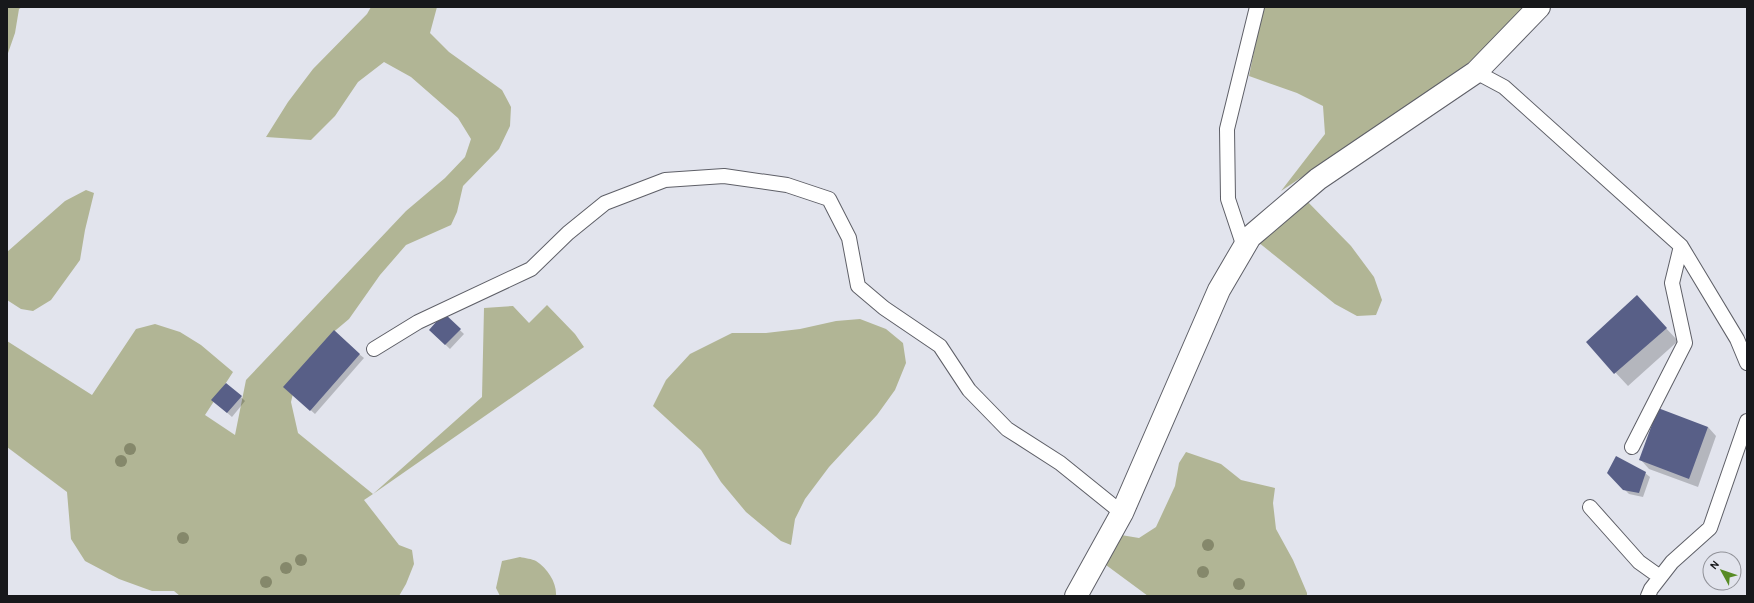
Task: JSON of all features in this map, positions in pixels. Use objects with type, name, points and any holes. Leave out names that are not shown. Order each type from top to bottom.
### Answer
[{"type":"street","points":[[1076,596],[1122,513],[1219,290],[1250,236],[1318,179],[1476,72],[1539,7]]},
{"type":"lane","points":[[1244,246],[1228,199],[1227,128],[1255,21],[1257,7]]},
{"type":"lane","points":[[1476,72],[1504,87],[1680,246],[1737,339],[1747,363]]},
{"type":"lane","points":[[374,349],[418,322],[531,268],[568,233],[605,203],[665,180],[724,176],[787,185],[829,199],[849,238],[858,286],[884,308],[940,346],[969,390],[1007,429],[1060,463],[1122,513]]},
{"type":"lane","points":[[1632,447],[1685,343],[1672,283],[1680,246]]},
{"type":"lane","points":[[1648,596],[1672,562],[1710,528],[1747,421]]},
{"type":"lane","points":[[1590,507],[1639,562],[1660,577]]},
{"type":"green space","points":[[7,7],[22,7],[19,9],[15,33],[7,56]]},
{"type":"green space","points":[[371,7],[437,7],[430,33],[449,52],[502,90],[511,107],[510,126],[499,149],[463,186],[457,212],[451,225],[406,245],[380,275],[349,319],[330,335],[295,385],[291,402],[298,433],[373,494],[364,500],[399,545],[412,550],[414,564],[406,584],[399,596],[180,596],[174,591],[152,591],[119,579],[85,561],[71,539],[67,492],[7,447],[7,341],[92,395],[136,329],[155,324],[180,332],[201,345],[233,372],[205,415],[235,435],[246,380],[406,211],[445,178],[465,157],[471,139],[458,118],[411,77],[384,62],[358,82],[335,116],[311,140],[266,137],[288,102],[313,69],[367,14]]},
{"type":"green space","points":[[1263,7],[1527,7],[1487,50],[1365,135],[1281,191],[1325,134],[1323,106],[1297,93],[1249,76]]},
{"type":"green space","points":[[86,190],[94,193],[85,230],[80,260],[51,300],[33,311],[21,309],[7,300],[7,252],[65,201]]},
{"type":"green space","points":[[1304,198],[1351,246],[1374,277],[1382,300],[1376,315],[1357,316],[1335,304],[1258,242]]},
{"type":"green space","points":[[547,305],[575,334],[584,347],[373,494],[482,397],[484,308],[513,306],[529,323]]},
{"type":"green space","points":[[860,319],[886,329],[903,343],[906,363],[895,390],[877,415],[829,467],[805,499],[795,519],[791,545],[781,541],[746,512],[721,482],[701,450],[653,406],[666,380],[690,354],[732,333],[766,333],[800,329],[836,321]]},
{"type":"green space","points":[[1186,452],[1221,464],[1241,480],[1275,488],[1273,503],[1276,529],[1293,560],[1307,596],[1148,596],[1106,565],[1121,535],[1139,538],[1156,527],[1175,486],[1179,463]]},
{"type":"green space","points":[[520,557],[536,561],[548,572],[555,586],[556,596],[500,596],[496,588],[502,561]]},
{"type":"building","points":[[1637,295],[1667,328],[1614,374],[1586,342]]},
{"type":"building","points":[[444,313],[461,329],[445,345],[429,330]]},
{"type":"building","points":[[334,330],[360,354],[310,411],[283,387]]},
{"type":"building","points":[[226,383],[242,396],[227,413],[211,400]]},
{"type":"building","points":[[1658,408],[1708,427],[1689,479],[1639,460]]},
{"type":"building","points":[[1616,456],[1646,472],[1639,493],[1623,490],[1607,473]]}]
